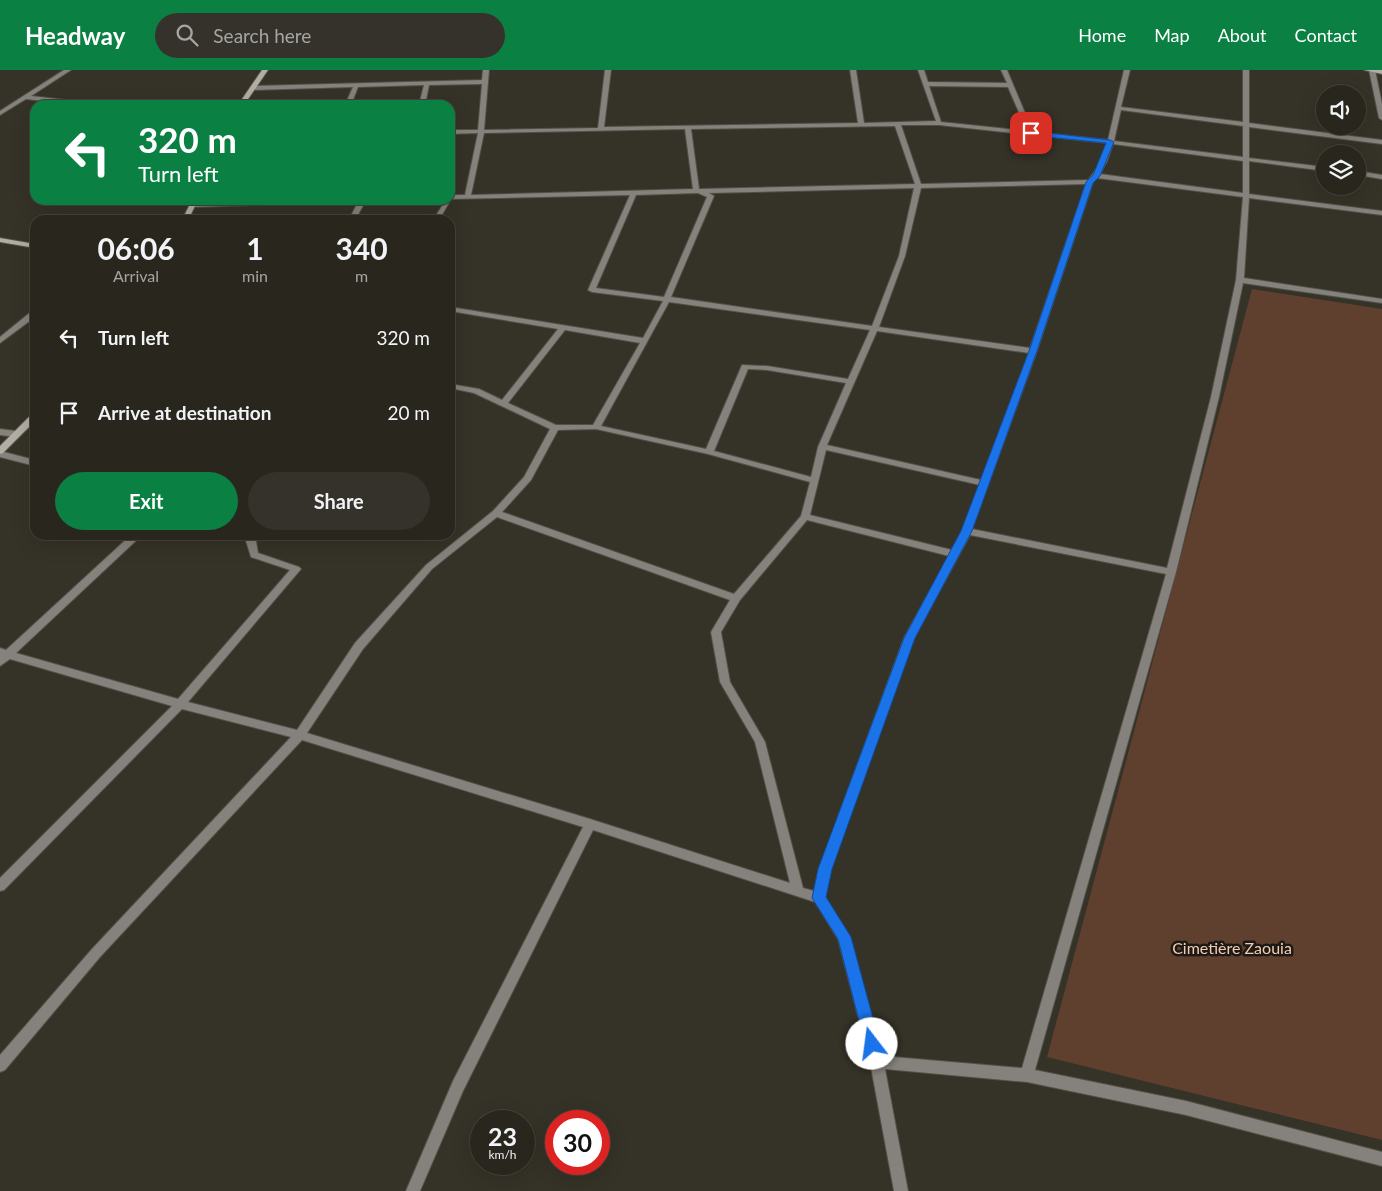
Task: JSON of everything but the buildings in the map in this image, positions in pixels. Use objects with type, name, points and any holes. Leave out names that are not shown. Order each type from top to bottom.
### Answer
[{"type":"main road","points":[[245,100],[265,70]]},
{"type":"main road","points":[[1367,70],[1382,72]]},
{"type":"main road","points":[[0,240],[30,245]]},
{"type":"main road","points":[[0,452],[30,421]]},
{"type":"street","points":[[0,113],[68,70]]},
{"type":"street","points":[[468,196],[481,131],[486,70]]},
{"type":"street","points":[[601,129],[608,70]]},
{"type":"street","points":[[854,70],[861,124]]},
{"type":"street","points":[[921,70],[939,124]]},
{"type":"street","points":[[1004,70],[1031,133]]},
{"type":"street","points":[[819,898],[825,869],[909,638],[967,531],[1093,179],[1110,142],[1127,70]]},
{"type":"street","points":[[1027,1075],[1171,572],[1215,397],[1240,280],[1246,195],[1246,70]]},
{"type":"street","points":[[1372,70],[1382,118]]},
{"type":"street","points":[[254,88],[484,82]]},
{"type":"street","points":[[423,100],[427,84]]},
{"type":"street","points":[[925,84],[1011,85]]},
{"type":"street","points":[[350,100],[356,86]]},
{"type":"street","points":[[25,97],[50,100]]},
{"type":"street","points":[[1117,108],[1382,142]]},
{"type":"street","points":[[798,890],[760,742],[725,682],[716,632],[736,598],[805,517],[822,447],[875,328],[902,256],[918,185],[897,123]]},
{"type":"street","points":[[455,132],[688,126],[939,124],[1110,142],[1316,168]]},
{"type":"street","points":[[688,126],[696,190]]},
{"type":"street","points":[[1366,175],[1382,177]]},
{"type":"street","points":[[455,197],[1093,179],[1246,195],[1382,213]]},
{"type":"street","points":[[596,427],[667,299],[711,196],[696,190]]},
{"type":"street","points":[[634,192],[592,290],[1033,351]]},
{"type":"street","points":[[1240,280],[1382,300]]},
{"type":"street","points":[[455,310],[645,341]]},
{"type":"street","points":[[0,342],[30,317]]},
{"type":"street","points":[[503,404],[563,327]]},
{"type":"street","points":[[709,452],[745,366],[852,382]]},
{"type":"street","points":[[455,387],[476,391],[555,428],[596,427],[709,452],[815,481]]},
{"type":"street","points":[[0,1065],[96,953],[300,735],[359,646],[430,567],[496,513],[528,478],[555,428]]},
{"type":"street","points":[[0,432],[16,434]]},
{"type":"street","points":[[822,447],[984,483]]},
{"type":"street","points":[[0,452],[30,461]]},
{"type":"street","points":[[496,513],[736,598]]},
{"type":"street","points":[[805,517],[955,554]]},
{"type":"street","points":[[967,531],[1171,572]]},
{"type":"street","points":[[3,656],[131,540]]},
{"type":"street","points":[[0,886],[180,704],[296,569],[254,555],[252,540]]},
{"type":"street","points":[[3,656],[300,735],[590,824],[819,898],[844,937],[877,1062],[901,1191]]},
{"type":"street","points":[[413,1191],[458,1086],[590,824]]},
{"type":"street","points":[[877,1062],[1027,1075],[1186,1108],[1382,1159]]},
{"type":"green space","name":"Cimetière Zaouia","points":[[1252,289],[1382,309],[1382,1140],[1047,1057]]},
{"type":"route","points":[[872,1044],[844,937],[819,898],[825,869],[909,638],[967,531],[1033,351],[1090,182],[1097,176],[1110,142],[1031,133]]}]
